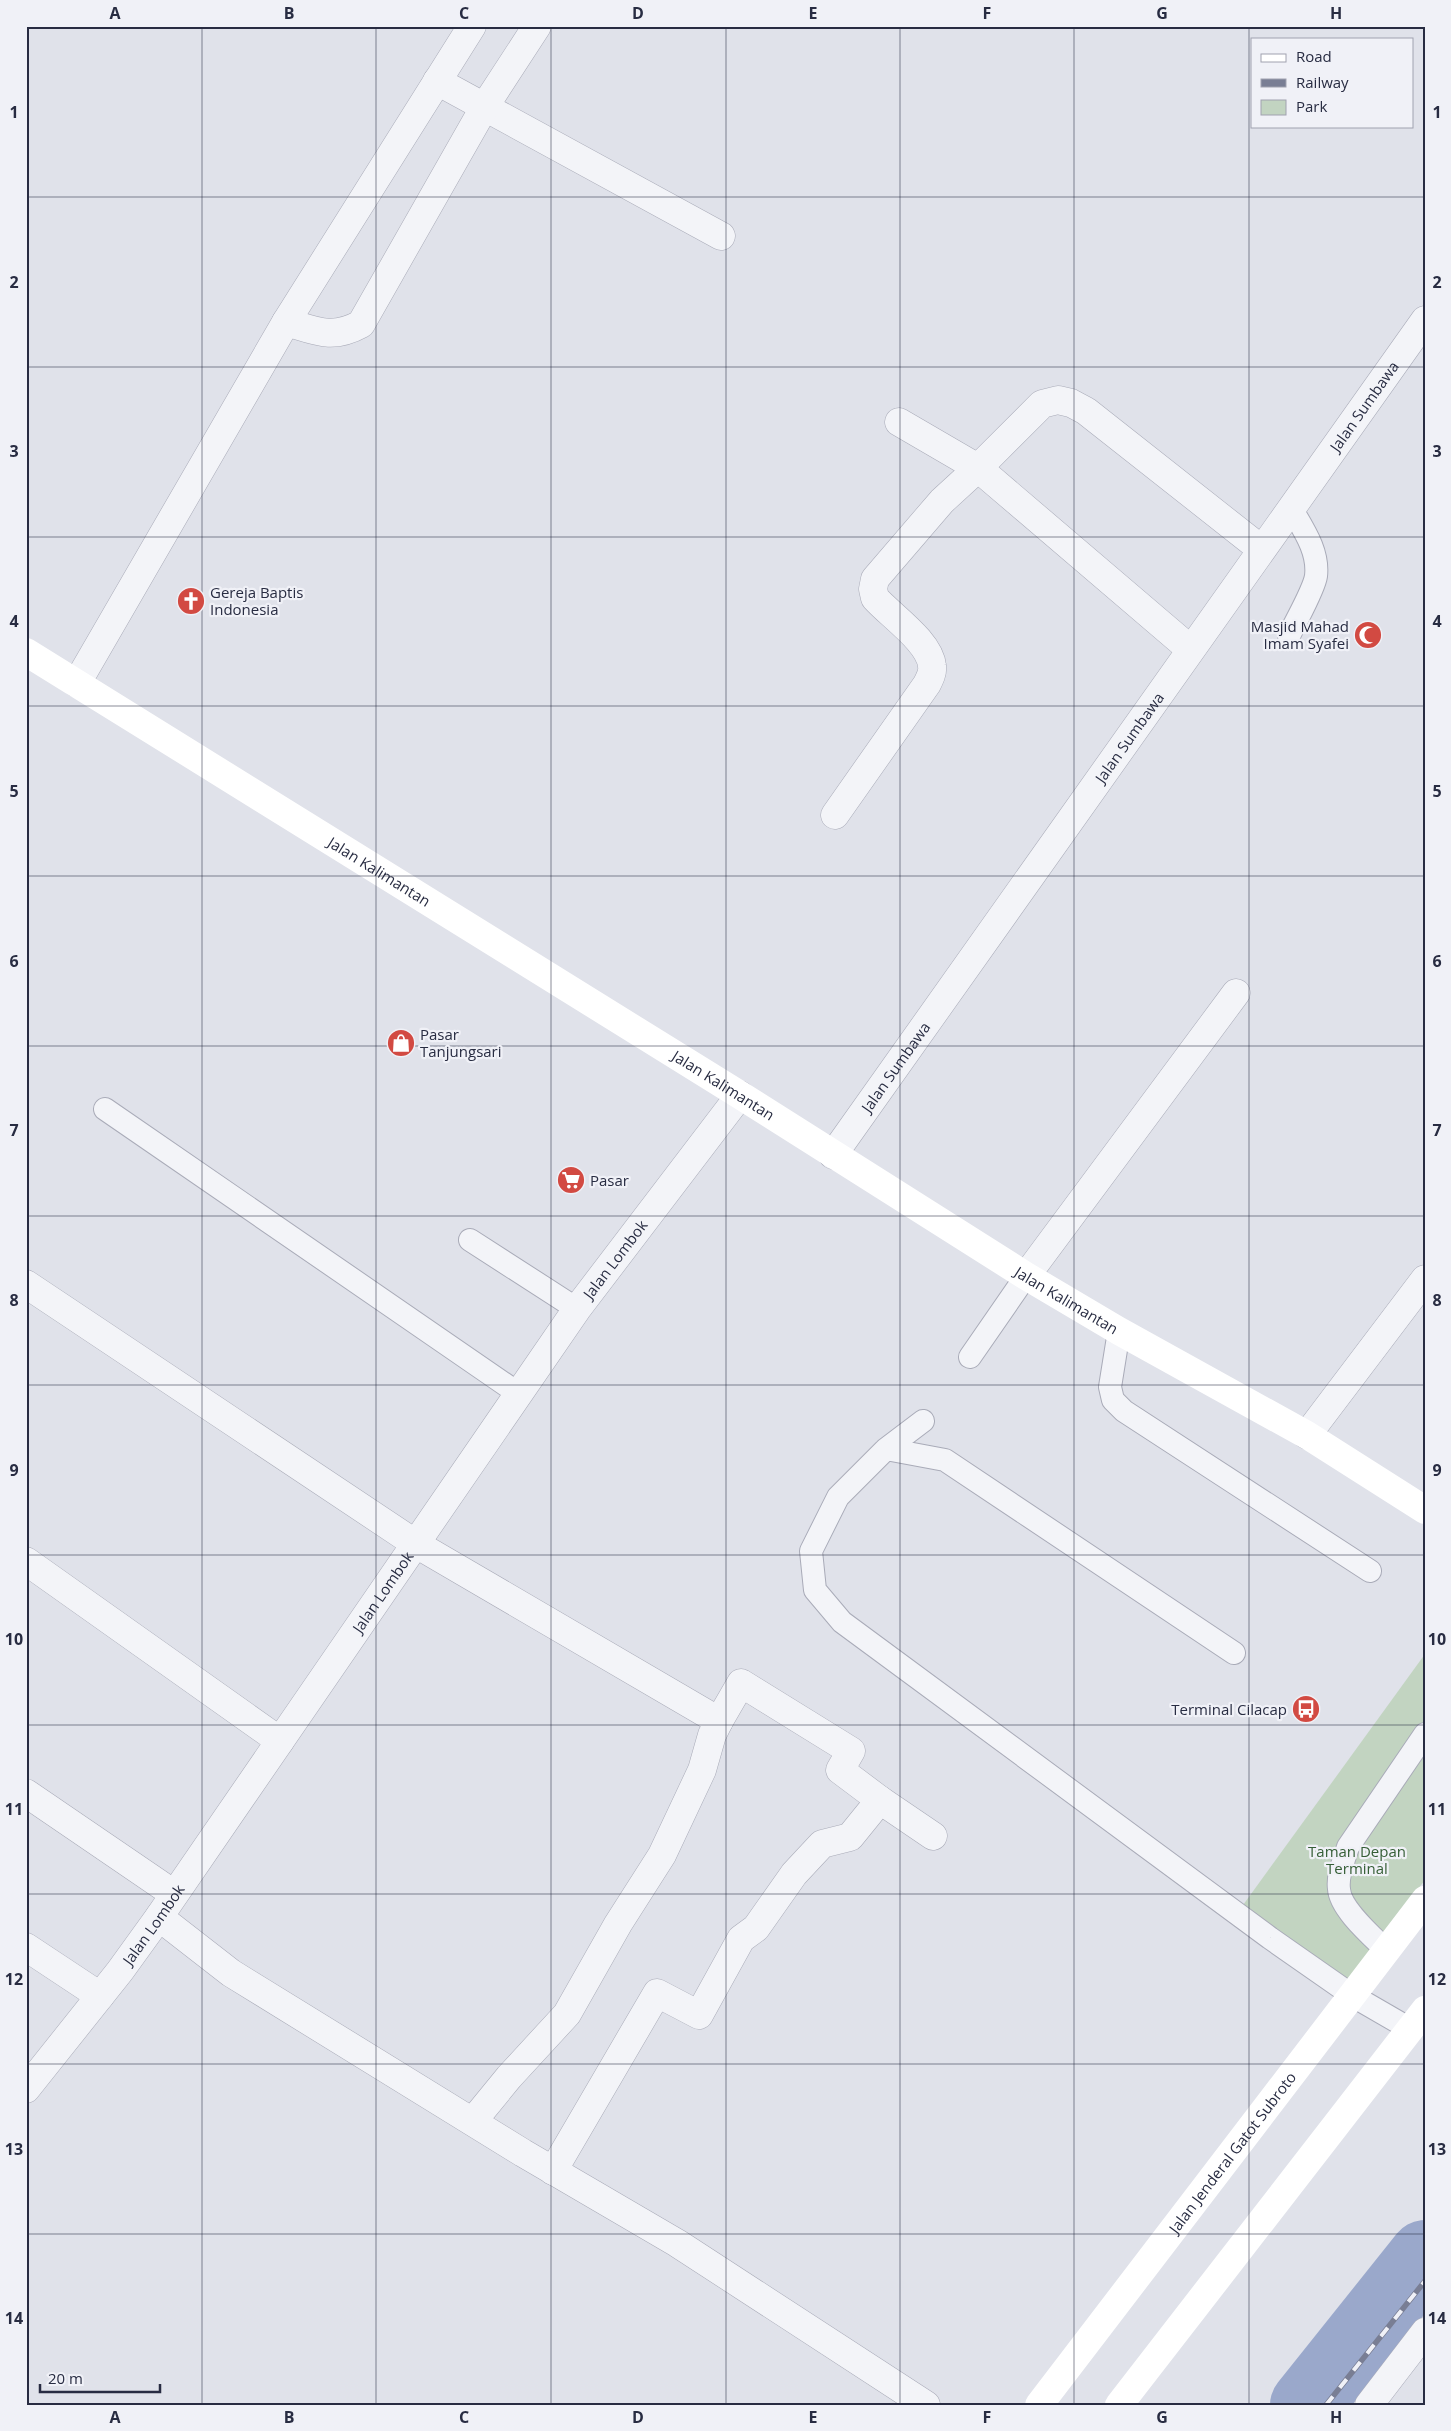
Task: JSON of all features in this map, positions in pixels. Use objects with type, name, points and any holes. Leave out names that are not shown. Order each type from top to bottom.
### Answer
[{"type":"street","points":[[77,683],[286,322],[472,26]]},
{"type":"street","points":[[286,322],[328,334],[346,332],[361,324],[485,106],[537,26]]},
{"type":"street","points":[[437,81],[721,236]]},
{"type":"street","name":"Jalan Sumbawa","points":[[833,1155],[1425,320]]},
{"type":"street","points":[[835,814],[928,684],[932,673],[932,664],[925,647],[875,598],[873,590],[875,579],[942,501],[1042,404],[1058,400],[1071,403],[1086,411],[1261,549]]},
{"type":"street","points":[[899,422],[978,468],[1190,649]]},
{"type":"street","name":"Jalan Kalimantan","points":[[29,658],[77,683],[740,1095],[1026,1276],[1119,1331],[1307,1435],[1425,1510]]},
{"type":"street","points":[[1026,1276],[1236,993]]},
{"type":"street","name":"Jalan Lombok","points":[[26,2090],[159,1918],[577,1309],[740,1095]]},
{"type":"street","points":[[1307,1435],[1425,1279]]},
{"type":"street","points":[[26,1284],[416,1544],[719,1721]]},
{"type":"street","points":[[26,1561],[280,1741]]},
{"type":"street","points":[[473,2121],[509,2076],[567,2014],[618,1924],[662,1856],[702,1770],[712,1735],[741,1683],[851,1751],[840,1770],[933,1836]]},
{"type":"street","points":[[26,1793],[174,1894]]},
{"type":"street","points":[[553,2171],[657,1993],[699,2015],[741,1939],[756,1928],[794,1874],[822,1844],[850,1837],[880,1800]]},
{"type":"street","name":"Jalan Jenderal Gatot Subroto","points":[[1039,2405],[1425,1900]]},
{"type":"street","points":[[159,1918],[231,1973],[553,2171],[677,2243],[926,2405]]},
{"type":"street","points":[[26,1947],[100,1996]]},
{"type":"street","points":[[1119,2405],[1417,2020]]},
{"type":"street","points":[[1369,2405],[1425,2332]]},
{"type":"lane","points":[[1289,636],[1316,577],[1315,560],[1310,543],[1291,508]]},
{"type":"lane","points":[[105,1109],[519,1394]]},
{"type":"lane","points":[[470,1240],[577,1309]]},
{"type":"lane","points":[[970,1357],[1026,1276]]},
{"type":"lane","points":[[1119,1331],[1110,1387],[1113,1400],[1124,1411],[1370,1571]]},
{"type":"lane","points":[[923,1421],[886,1449],[838,1497],[811,1551],[815,1590],[842,1622],[1263,1933],[1353,1996],[1417,2020]]},
{"type":"lane","points":[[886,1449],[945,1460],[1234,1653]]},
{"type":"lane","points":[[1387,1951],[1348,1909],[1338,1890],[1341,1868],[1348,1847],[1425,1734]]},
{"type":"green space","name":"Taman Depan Terminal","points":[[1425,1654],[1425,1880],[1348,1979],[1238,1912]]},
{"type":"waterway","points":[[1306,2405],[1425,2256]]},
{"type":"railway","points":[[1326,2405],[1425,2281]]},
{"type":"place","name":"Gereja Baptis Indonesia","points":[[191,601]]},
{"type":"place","name":"Masjid Mahad Imam Syafei","points":[[1368,635]]},
{"type":"place","name":"Pasar Tanjungsari","points":[[401,1043]]},
{"type":"place","name":"Pasar","points":[[571,1180]]},
{"type":"place","name":"Terminal Cilacap","points":[[1306,1709]]}]
